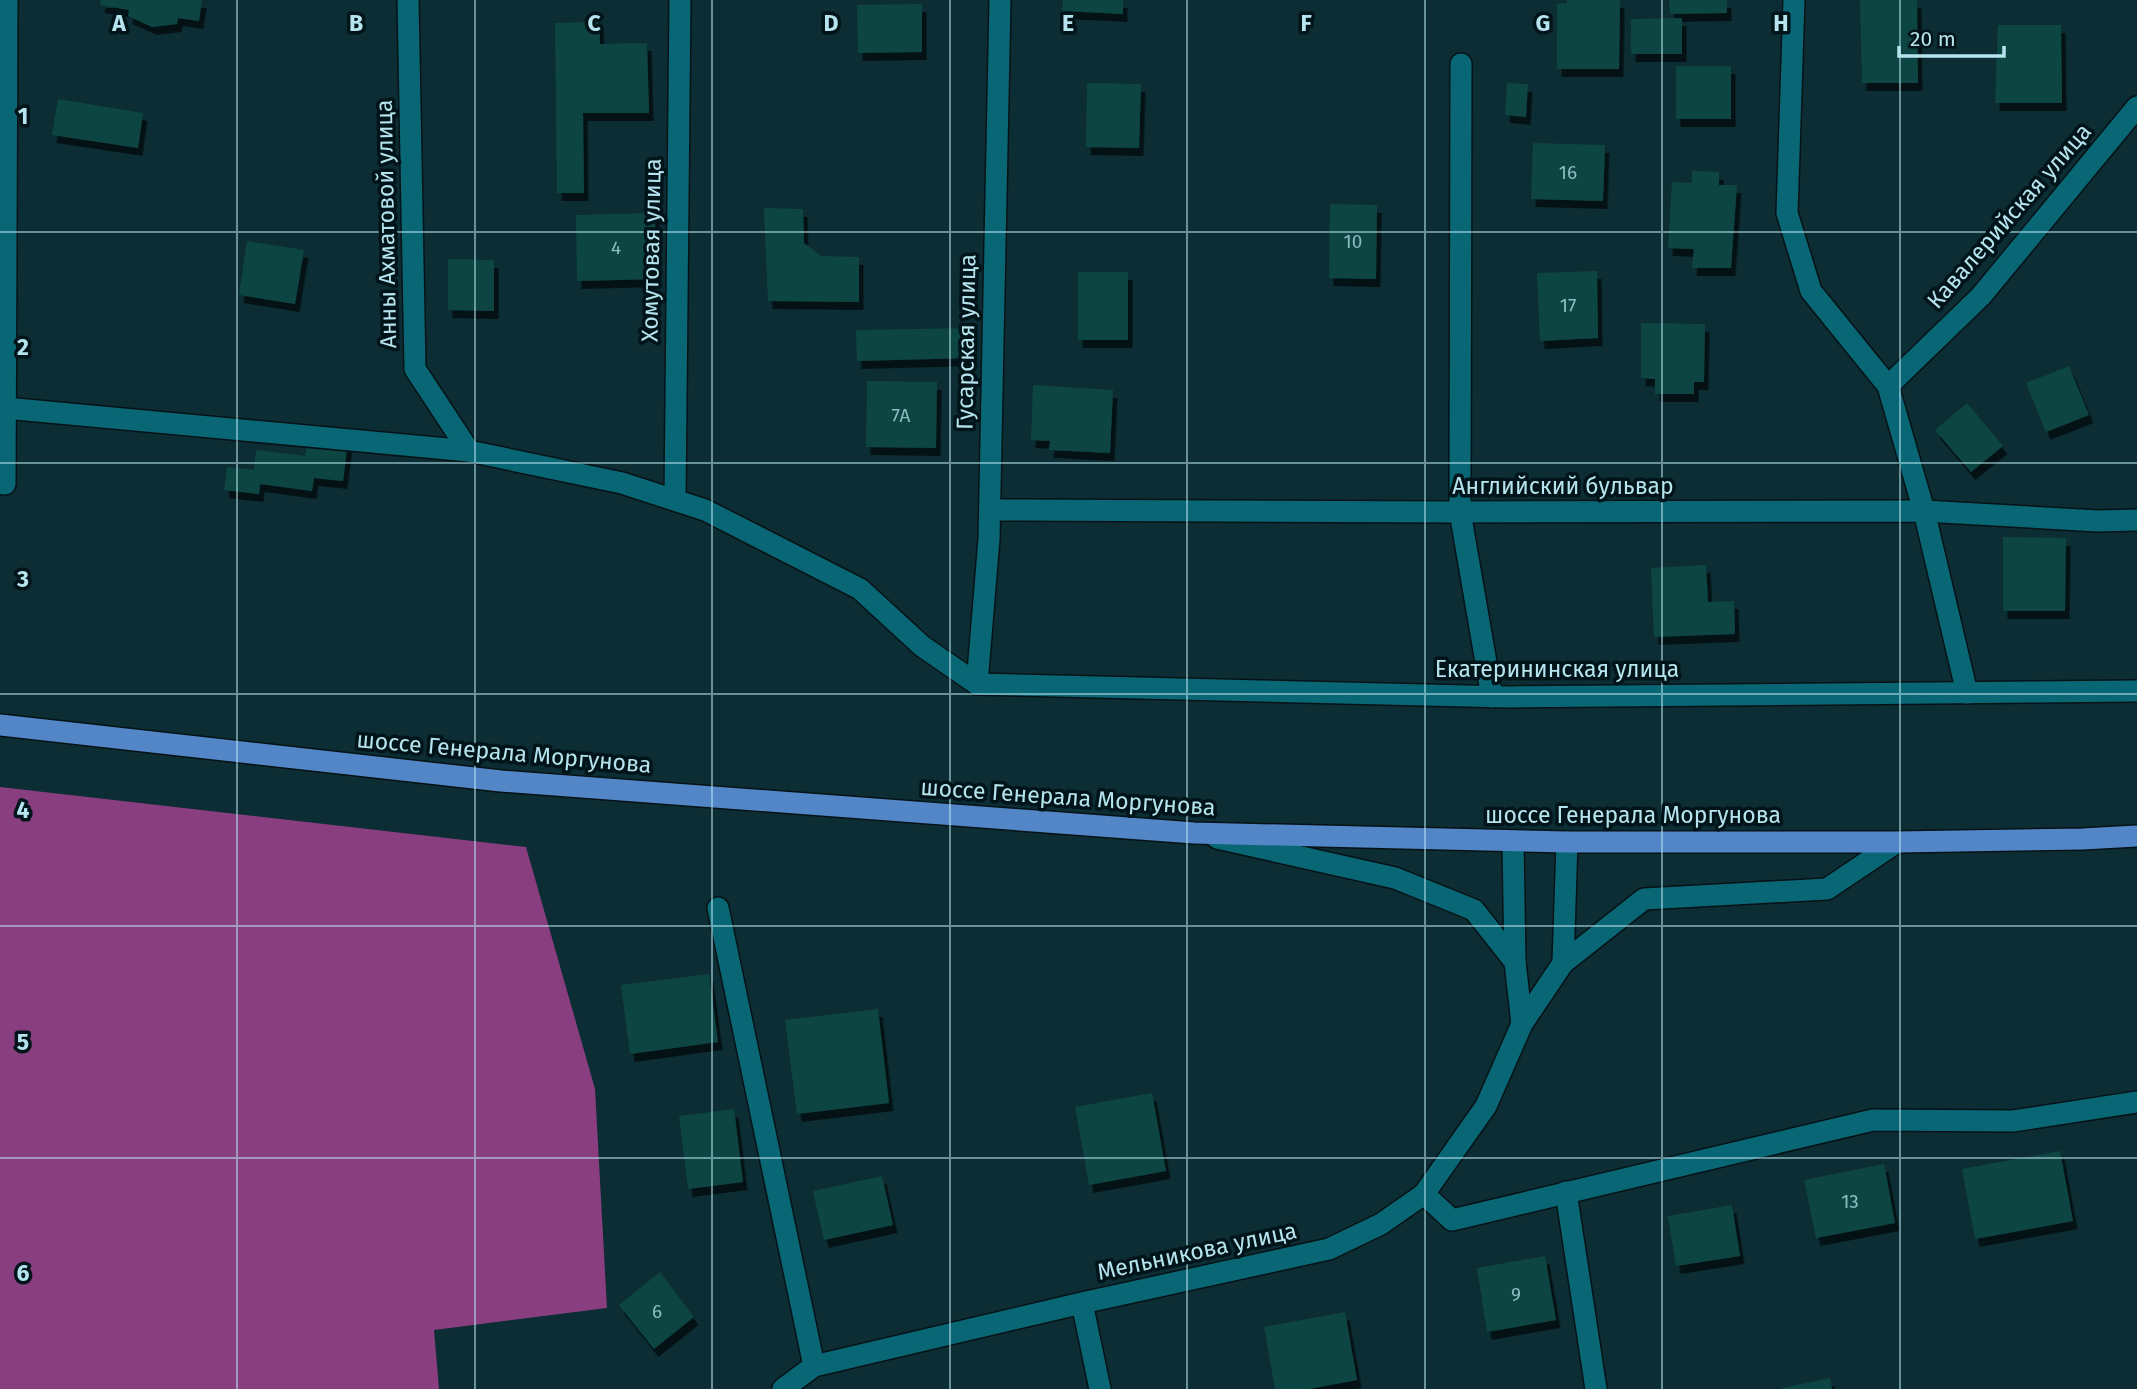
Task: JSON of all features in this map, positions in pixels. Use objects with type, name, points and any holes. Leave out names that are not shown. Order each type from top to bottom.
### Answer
[{"type":"main road","name":"шоссе Генерала Моргунова","points":[[0,725],[501,781],[1194,833],[1567,842],[1897,842],[2137,836]]},
{"type":"street","points":[[3,484],[7,0]]},
{"type":"street","name":"Анны Ахматовой улица","points":[[408,0],[415,369],[469,451]]},
{"type":"street","name":"Хомутовая улица","points":[[675,500],[680,0]]},
{"type":"street","name":"Гусарская улица","points":[[977,684],[990,510],[1000,0]]},
{"type":"street","points":[[1794,0],[1787,213],[1811,290],[1888,386],[1924,511],[1967,693]]},
{"type":"street","points":[[1461,64],[1460,512],[1492,697]]},
{"type":"street","name":"Кавалерийская улица","points":[[1888,386],[1981,296],[2137,107]]},
{"type":"street","points":[[5,408],[469,451],[622,483],[705,510],[860,589],[922,646],[977,684]]},
{"type":"street","name":"Английский бульвар","points":[[990,510],[1924,511],[2098,521],[2137,520]]},
{"type":"street","name":"Екатерининская улица","points":[[977,684],[1492,697],[2137,691]]},
{"type":"street","points":[[1194,833],[1382,875],[1474,910],[1515,962]]},
{"type":"street","points":[[1513,841],[1515,962],[1522,1024]]},
{"type":"street","points":[[1563,963],[1567,842]]},
{"type":"street","points":[[1563,963],[1644,899],[1827,889],[1897,842]]},
{"type":"street","points":[[718,908],[814,1366]]},
{"type":"street","name":"Мельникова улица","points":[[783,1389],[814,1366],[1329,1249],[1381,1224],[1424,1194],[1486,1106],[1522,1024],[1563,963]]},
{"type":"street","points":[[1424,1194],[1452,1220],[1873,1120],[2013,1121],[2137,1102]]},
{"type":"street","points":[[1566,1192],[1596,1389]]},
{"type":"street","points":[[1082,1303],[1100,1389]]},
{"type":"shaded area","points":[[0,787],[526,847],[595,1089],[607,1308],[434,1330],[439,1389],[0,1389]]},
{"type":"building","points":[[101,0],[202,0],[199,21],[178,18],[177,24],[152,27],[128,16],[129,10],[100,5]]},
{"type":"building","points":[[1063,0],[1123,0],[1123,14],[1062,11]]},
{"type":"building","points":[[1567,0],[1620,0],[1619,69],[1557,69],[1557,4],[1567,3]]},
{"type":"building","points":[[1669,0],[1727,0],[1727,13],[1670,14]]},
{"type":"building","points":[[1860,0],[1917,0],[1918,83],[1862,83]]},
{"type":"building","points":[[922,4],[922,52],[858,53],[857,5]]},
{"type":"building","points":[[1682,18],[1682,54],[1631,54],[1631,19]]},
{"type":"building","points":[[599,22],[600,44],[647,43],[649,113],[583,113],[584,193],[557,193],[555,23]]},
{"type":"building","points":[[1998,25],[2061,25],[2062,103],[1995,103]]},
{"type":"building","points":[[1676,66],[1731,66],[1731,119],[1676,119]]},
{"type":"building","points":[[1087,83],[1141,84],[1139,148],[1086,147]]},
{"type":"building","points":[[1507,83],[1528,84],[1526,117],[1505,115]]},
{"type":"building","points":[[58,99],[143,113],[138,148],[52,135]]},
{"type":"building","points":[[1533,143],[1605,145],[1603,201],[1531,199]]},
{"type":"building","points":[[1692,171],[1719,172],[1719,185],[1737,185],[1731,268],[1692,268],[1694,249],[1668,248],[1672,182],[1692,183]]},
{"type":"building","points":[[1330,204],[1377,205],[1376,279],[1329,278]]},
{"type":"building","points":[[764,208],[803,209],[804,243],[821,256],[859,257],[859,302],[768,301]]},
{"type":"building","points":[[655,213],[656,279],[577,281],[576,215]]},
{"type":"building","points":[[247,241],[304,250],[295,304],[239,295]]},
{"type":"building","points":[[448,259],[494,260],[494,311],[448,310]]},
{"type":"building","points":[[1597,271],[1598,338],[1540,341],[1537,273]]},
{"type":"building","points":[[1078,272],[1128,272],[1128,340],[1078,340]]},
{"type":"building","points":[[1641,323],[1705,324],[1704,382],[1694,382],[1694,394],[1655,394],[1655,379],[1641,378]]},
{"type":"building","points":[[970,328],[970,358],[857,361],[856,330]]},
{"type":"building","points":[[2069,366],[2089,415],[2046,432],[2026,383]]},
{"type":"building","points":[[867,381],[937,382],[936,448],[866,447]]},
{"type":"building","points":[[1033,385],[1113,390],[1110,453],[1049,450],[1050,441],[1031,440]]},
{"type":"building","points":[[1967,403],[2003,446],[1971,472],[1935,430]]},
{"type":"building","points":[[308,436],[348,441],[343,481],[314,478],[312,491],[260,484],[259,494],[224,490],[227,467],[254,470],[256,450],[305,456]]},
{"type":"building","points":[[2003,537],[2066,538],[2065,611],[2003,611]]},
{"type":"building","points":[[1706,565],[1708,602],[1734,601],[1735,634],[1654,637],[1651,568]]},
{"type":"building","points":[[709,974],[718,1042],[630,1054],[621,985]]},
{"type":"building","points":[[878,1009],[889,1103],[797,1114],[785,1020]]},
{"type":"building","points":[[1152,1093],[1166,1171],[1089,1185],[1075,1107]]},
{"type":"building","points":[[734,1109],[743,1182],[688,1189],[679,1116]]},
{"type":"building","points":[[2060,1151],[2073,1221],[1975,1239],[1962,1169]]},
{"type":"building","points":[[1884,1164],[1895,1223],[1816,1238],[1804,1180]]},
{"type":"building","points":[[882,1176],[893,1225],[824,1240],[813,1191]]},
{"type":"building","points":[[1732,1205],[1740,1256],[1676,1266],[1668,1216]]},
{"type":"building","points":[[1545,1256],[1556,1320],[1487,1332],[1477,1268]]},
{"type":"building","points":[[660,1272],[694,1317],[654,1349],[619,1305]]},
{"type":"building","points":[[1345,1312],[1357,1380],[1309,1389],[1275,1389],[1264,1327]]},
{"type":"building","points":[[1830,1378],[1832,1389],[1782,1389],[1782,1388]]}]
